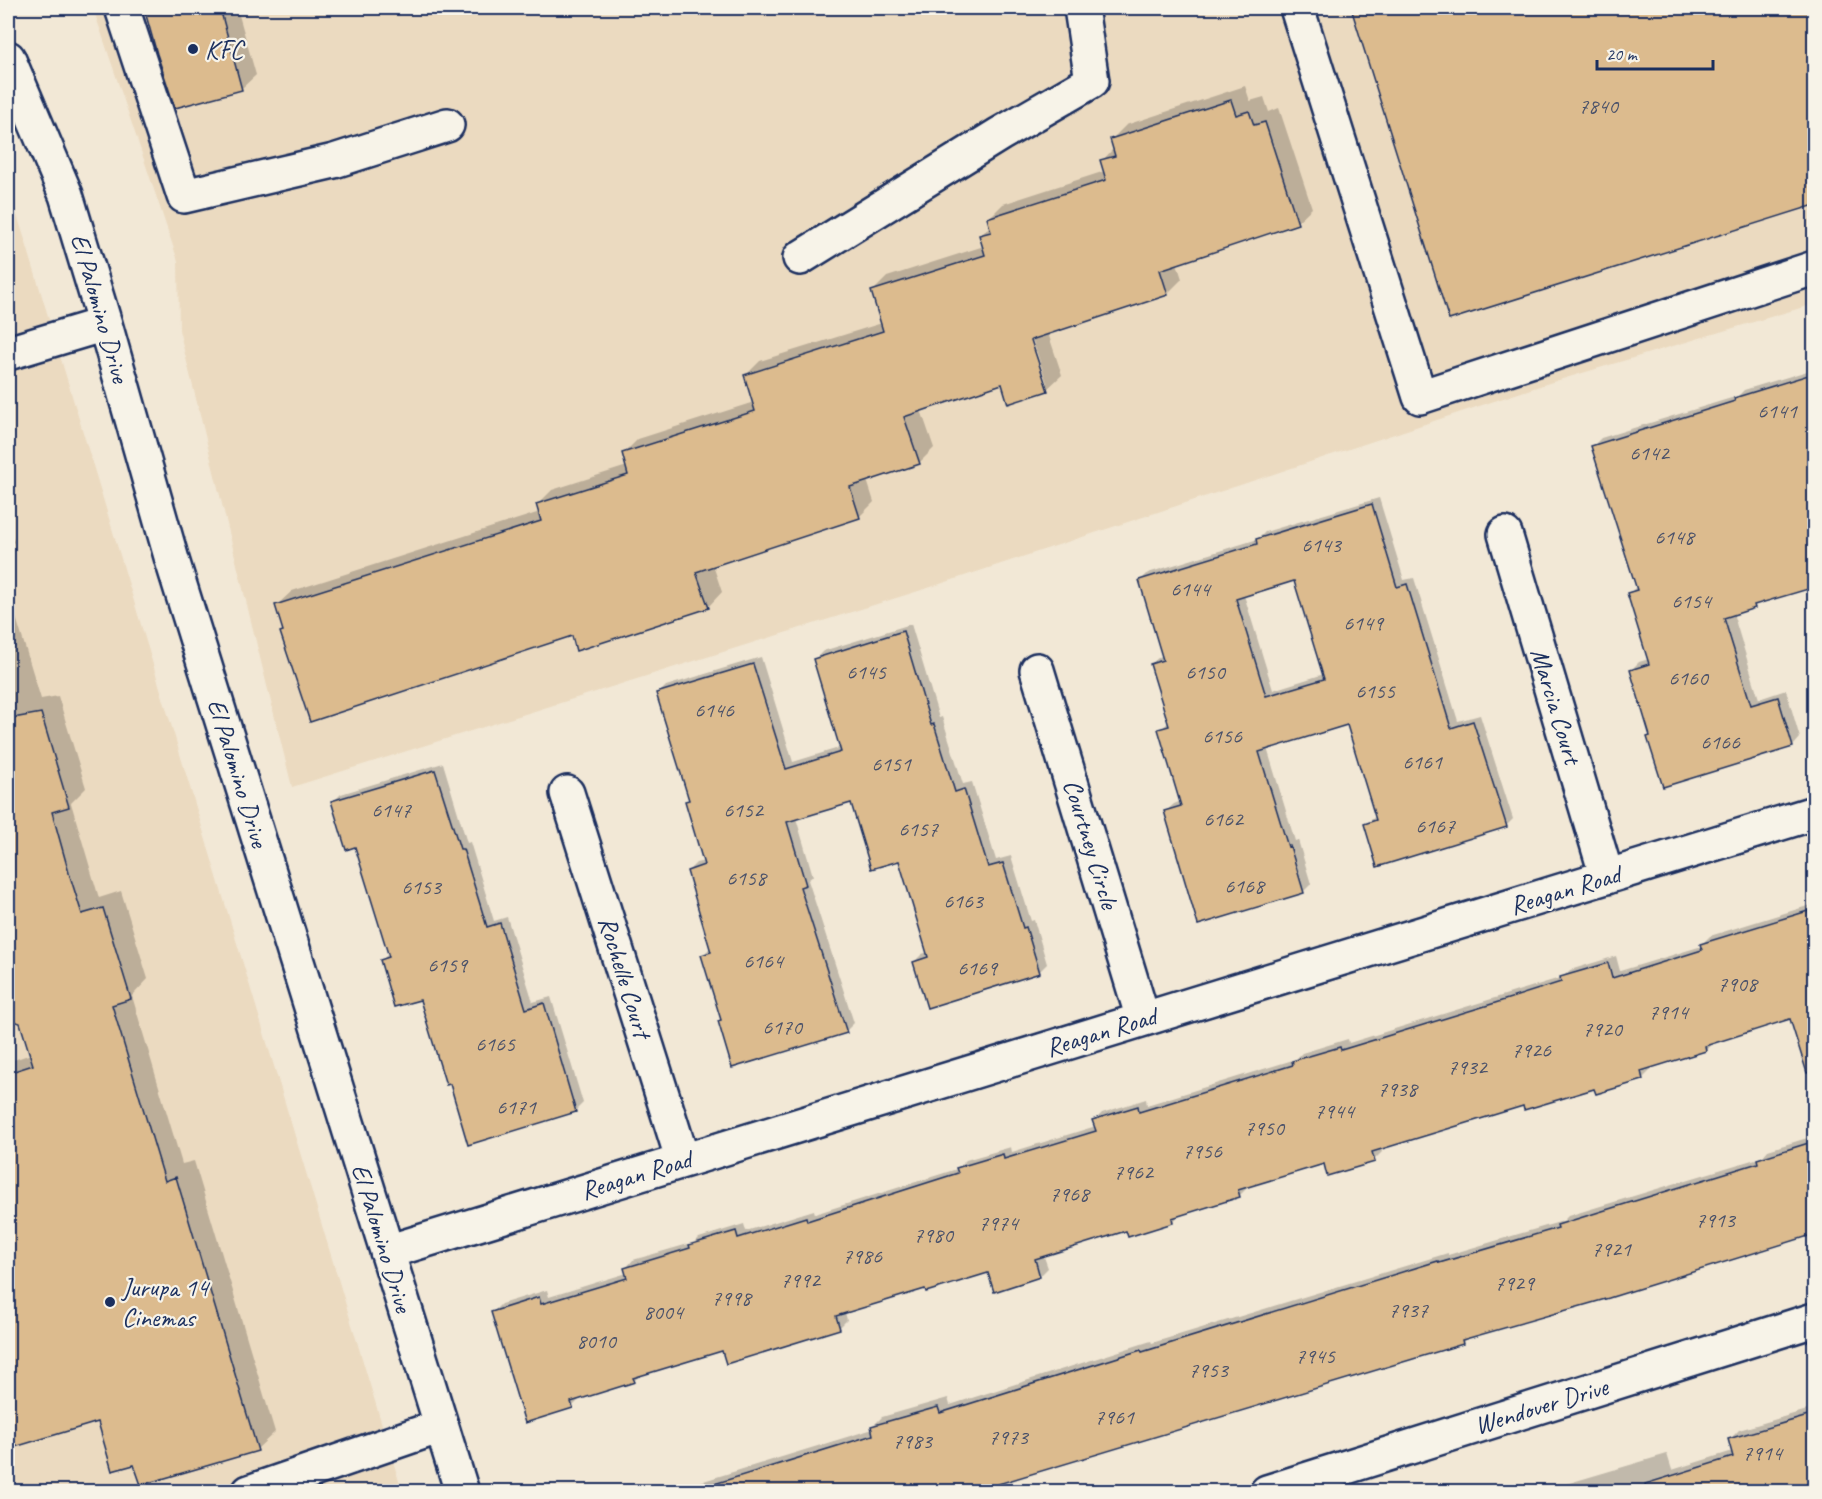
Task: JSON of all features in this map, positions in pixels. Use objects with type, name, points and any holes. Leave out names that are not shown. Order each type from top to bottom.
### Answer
[{"type":"street","points":[[122,8],[184,196],[334,161],[447,125]]},
{"type":"street","points":[[800,258],[1000,134],[1092,81],[1081,8]]},
{"type":"street","points":[[1297,8],[1419,397],[1815,268]]},
{"type":"street","name":"El Palomino Drive","points":[[8,58],[66,195],[172,560],[462,1491]]},
{"type":"street","points":[[8,353],[105,324]]},
{"type":"street","name":"Marcia Court","points":[[1505,534],[1607,878]]},
{"type":"street","name":"Courtney Circle","points":[[1037,669],[1143,1018]]},
{"type":"street","name":"Rochelle Court","points":[[567,793],[682,1161]]},
{"type":"street","name":"Reagan Road","points":[[387,1252],[1815,813]]},
{"type":"street","name":"Wendover Drive","points":[[1267,1491],[1815,1320]]},
{"type":"street","points":[[249,1491],[441,1426]]},
{"type":"shaded area","points":[[93,8],[1814,8],[1814,304],[1549,383],[928,588],[292,787],[179,330],[178,261]]},
{"type":"shaded area","points":[[8,187],[26,243],[402,1491],[8,1491]]},
{"type":"building","name":"KFC","points":[[144,8],[220,8],[242,90],[175,108]]},
{"type":"building","points":[[1351,8],[1815,8],[1815,205],[1449,320]]},
{"type":"building","points":[[1231,100],[1236,115],[1249,111],[1254,125],[1265,122],[1298,224],[1160,270],[1168,295],[1031,340],[1048,391],[1008,404],[1002,384],[904,417],[920,464],[850,487],[860,518],[696,572],[709,608],[576,651],[572,636],[310,722],[280,632],[283,631],[275,605],[541,521],[536,504],[628,475],[622,453],[755,411],[744,375],[883,331],[871,291],[985,255],[979,235],[991,232],[987,218],[1106,180],[1100,160],[1115,156],[1110,139]]},
{"type":"building","points":[[1815,373],[1815,587],[1754,605],[1755,608],[1724,618],[1751,705],[1778,697],[1793,747],[1663,787],[1647,737],[1650,736],[1630,670],[1649,664],[1627,593],[1637,590],[1591,446],[1735,401],[1734,398]]},
{"type":"building","points":[[1372,504],[1397,587],[1407,584],[1451,728],[1473,721],[1507,827],[1377,867],[1364,824],[1376,820],[1347,725],[1259,752],[1304,893],[1198,925],[1164,811],[1181,806],[1158,729],[1169,726],[1150,664],[1163,660],[1139,580],[1257,544],[1256,539]],"holes":[[[1294,581],[1324,679],[1266,696],[1236,599]]]},
{"type":"building","points":[[903,631],[931,725],[934,724],[955,792],[964,789],[988,867],[1003,863],[1040,973],[927,1008],[913,962],[928,957],[899,861],[871,869],[851,803],[787,822],[806,885],[800,887],[847,1033],[732,1068],[718,1021],[721,1020],[701,955],[711,952],[687,871],[704,865],[685,801],[689,800],[656,693],[753,664],[786,769],[841,752],[813,659]]},
{"type":"building","name":"Jurupa 14 Cinemas","points":[[41,713],[69,807],[52,812],[69,873],[82,914],[103,908],[131,999],[112,1005],[165,1181],[176,1177],[258,1451],[141,1485],[134,1465],[112,1471],[98,1422],[8,1449],[8,1073],[33,1065],[20,1023],[8,1019],[8,719]]},
{"type":"building","points":[[435,770],[487,927],[500,923],[526,1009],[544,1003],[576,1112],[468,1145],[450,1084],[446,1085],[420,1000],[394,1007],[380,960],[389,957],[355,847],[346,850],[331,801]]},
{"type":"building","points":[[1808,911],[1815,933],[1815,1072],[1807,1073],[1790,1019],[1705,1046],[1706,1051],[1641,1071],[1643,1080],[1596,1094],[1594,1089],[1524,1110],[1523,1106],[1372,1152],[1375,1162],[1327,1176],[1324,1164],[1238,1190],[1240,1197],[1172,1218],[1173,1223],[1128,1237],[1126,1231],[1035,1259],[1040,1277],[994,1292],[988,1273],[926,1292],[925,1289],[836,1316],[840,1329],[726,1364],[722,1351],[633,1378],[635,1382],[571,1402],[573,1408],[525,1423],[491,1312],[539,1297],[541,1304],[627,1278],[624,1268],[690,1248],[689,1245],[736,1231],[738,1238],[806,1217],[807,1221],[958,1173],[956,1168],[1003,1154],[1004,1159],[1096,1131],[1092,1120],[1138,1106],[1139,1112],[1293,1065],[1292,1061],[1340,1047],[1341,1050],[1561,982],[1560,977],[1608,963],[1612,978],[1702,950],[1700,944]]},
{"type":"building","points":[[1815,1141],[1815,1234],[1609,1298],[1462,1340],[1463,1344],[975,1491],[715,1491],[714,1484],[873,1435],[871,1426],[938,1407],[940,1413],[1438,1261],[1439,1263],[1558,1228],[1557,1225],[1758,1163],[1757,1159]]},
{"type":"building","points":[[1815,1414],[1815,1491],[1646,1491],[1645,1484],[1733,1457],[1728,1439]]},
{"type":"place","name":"KFC","points":[[193,49]]},
{"type":"place","name":"Jurupa 14 Cinemas","points":[[110,1302]]}]
